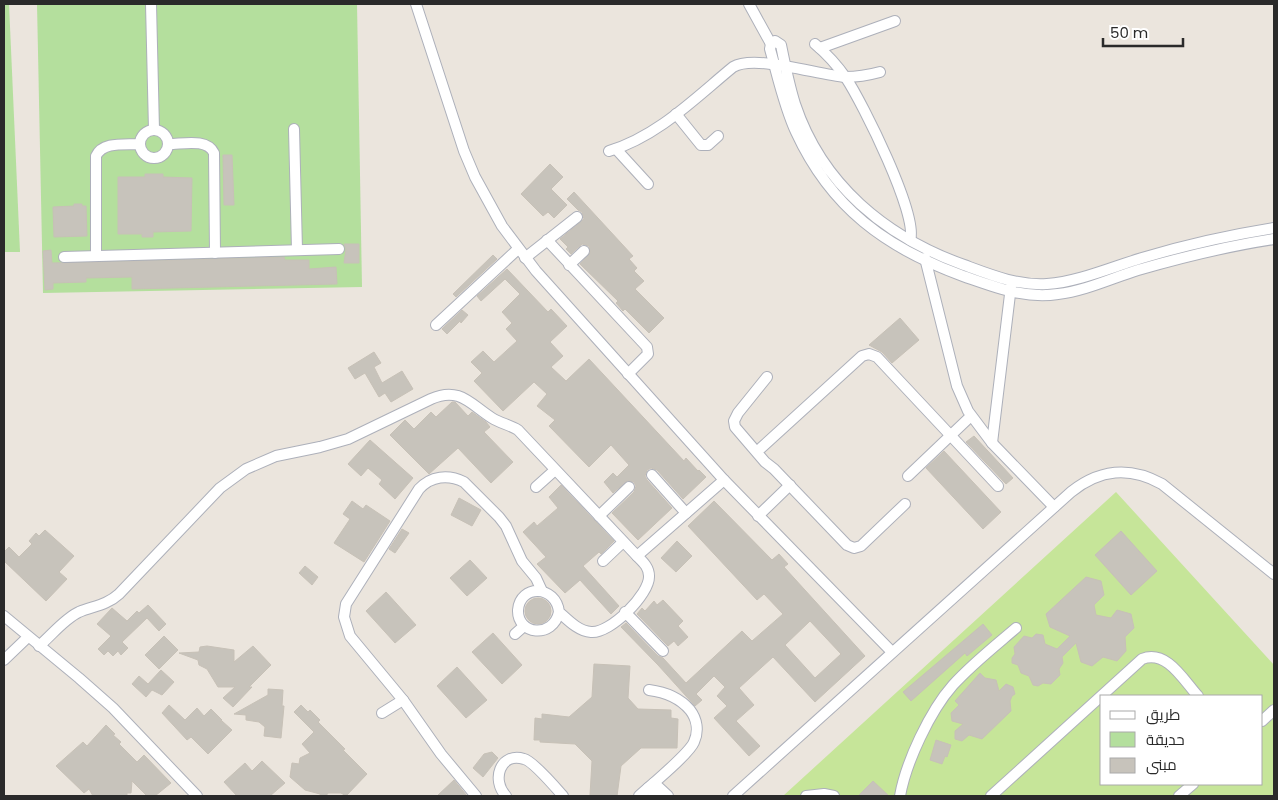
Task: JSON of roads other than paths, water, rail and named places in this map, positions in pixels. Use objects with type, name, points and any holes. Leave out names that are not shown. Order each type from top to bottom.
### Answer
[{"type":"street","points":[[150,4],[154,130]]},
{"type":"street","points":[[416,4],[468,159],[488,202],[521,254],[724,480],[892,652]]},
{"type":"street","points":[[749,4],[770,44],[788,112],[796,131],[827,184],[870,227],[894,244],[926,262],[1011,287],[1048,284],[1073,280],[1121,264],[1183,247],[1274,228]]},
{"type":"street","points":[[895,21],[817,46],[845,77],[870,120],[893,172],[911,226],[910,240]]},
{"type":"street","points":[[770,44],[775,41],[780,43],[795,103],[813,144],[828,167],[864,209],[878,221],[923,248],[1034,296],[1072,291],[1203,252],[1274,239]]},
{"type":"street","points":[[648,184],[613,150],[648,135],[738,64],[775,65],[845,77],[880,72]]},
{"type":"street","points":[[676,114],[701,145],[708,146],[718,136]]},
{"type":"street","points":[[294,129],[297,250]]},
{"type":"street","points":[[150,130],[158,130],[166,135],[169,144],[163,156],[155,159],[143,153],[140,144],[142,136],[150,130]]},
{"type":"street","points":[[96,256],[96,156],[100,149],[108,146],[140,144]]},
{"type":"street","points":[[169,144],[204,144],[214,154],[215,253]]},
{"type":"street","points":[[436,325],[521,254],[547,240],[577,217]]},
{"type":"street","points":[[547,240],[648,350],[646,356],[628,374]]},
{"type":"street","points":[[923,248],[957,386],[971,416],[992,444],[1054,507]]},
{"type":"street","points":[[64,257],[339,249]]},
{"type":"street","points":[[570,265],[584,251]]},
{"type":"street","points":[[1047,295],[1048,284]]},
{"type":"street","points":[[992,444],[1011,287]]},
{"type":"street","points":[[761,448],[866,354],[873,355],[877,357],[998,486]]},
{"type":"street","points":[[767,377],[738,413],[734,421],[735,427],[765,462],[790,485],[847,545],[854,548],[861,546],[905,504]]},
{"type":"street","points":[[40,646],[72,617],[85,610],[107,603],[120,594],[220,488],[246,469],[276,456],[348,439],[437,396],[450,394],[463,397],[494,419],[513,427],[637,556],[648,571],[648,583],[643,595],[610,627],[595,632],[580,629],[558,612]]},
{"type":"street","points":[[738,413],[740,424],[770,458],[774,469]]},
{"type":"street","points":[[908,476],[971,416]]},
{"type":"street","points":[[536,487],[555,470]]},
{"type":"street","points":[[733,796],[1054,507],[1081,484],[1092,478],[1115,472],[1140,474],[1162,484],[1274,574]]},
{"type":"street","points":[[652,475],[686,513]]},
{"type":"street","points":[[476,796],[441,754],[404,700],[350,636],[344,624],[344,611],[348,598],[423,485],[443,477],[458,479],[470,486],[499,516],[506,526],[519,554],[536,578],[542,591]]},
{"type":"street","points":[[637,556],[724,480]]},
{"type":"street","points":[[758,516],[790,485]]},
{"type":"street","points":[[599,516],[629,486]]},
{"type":"street","points":[[603,561],[623,542]]},
{"type":"street","points":[[542,591],[552,596],[556,601],[558,612],[555,623],[546,630],[534,631],[524,626],[518,610],[522,599],[531,592],[542,591]]},
{"type":"street","points":[[625,612],[662,651]]},
{"type":"street","points":[[4,616],[79,678],[126,721],[197,796]]},
{"type":"street","points":[[515,634],[524,626]]},
{"type":"street","points":[[900,796],[909,764],[931,717],[943,698],[964,674],[1016,628]]},
{"type":"street","points":[[4,660],[28,637]]},
{"type":"street","points":[[1102,695],[1142,659],[1157,657],[1166,661],[1197,695]]},
{"type":"street","points":[[639,796],[692,747],[697,735],[693,715],[683,702],[667,694],[649,690]]},
{"type":"street","points":[[991,796],[1100,697]]},
{"type":"street","points":[[382,713],[404,700]]},
{"type":"street","points":[[1263,720],[1274,710]]},
{"type":"street","points":[[506,796],[499,786],[498,775],[500,769],[508,761],[518,758],[529,761],[564,796]]},
{"type":"street","points":[[651,785],[657,796]]},
{"type":"street","points":[[651,785],[668,796]]},
{"type":"street","points":[[1180,796],[1192,785]]},
{"type":"street","points":[[806,796],[824,794],[834,796]]}]
